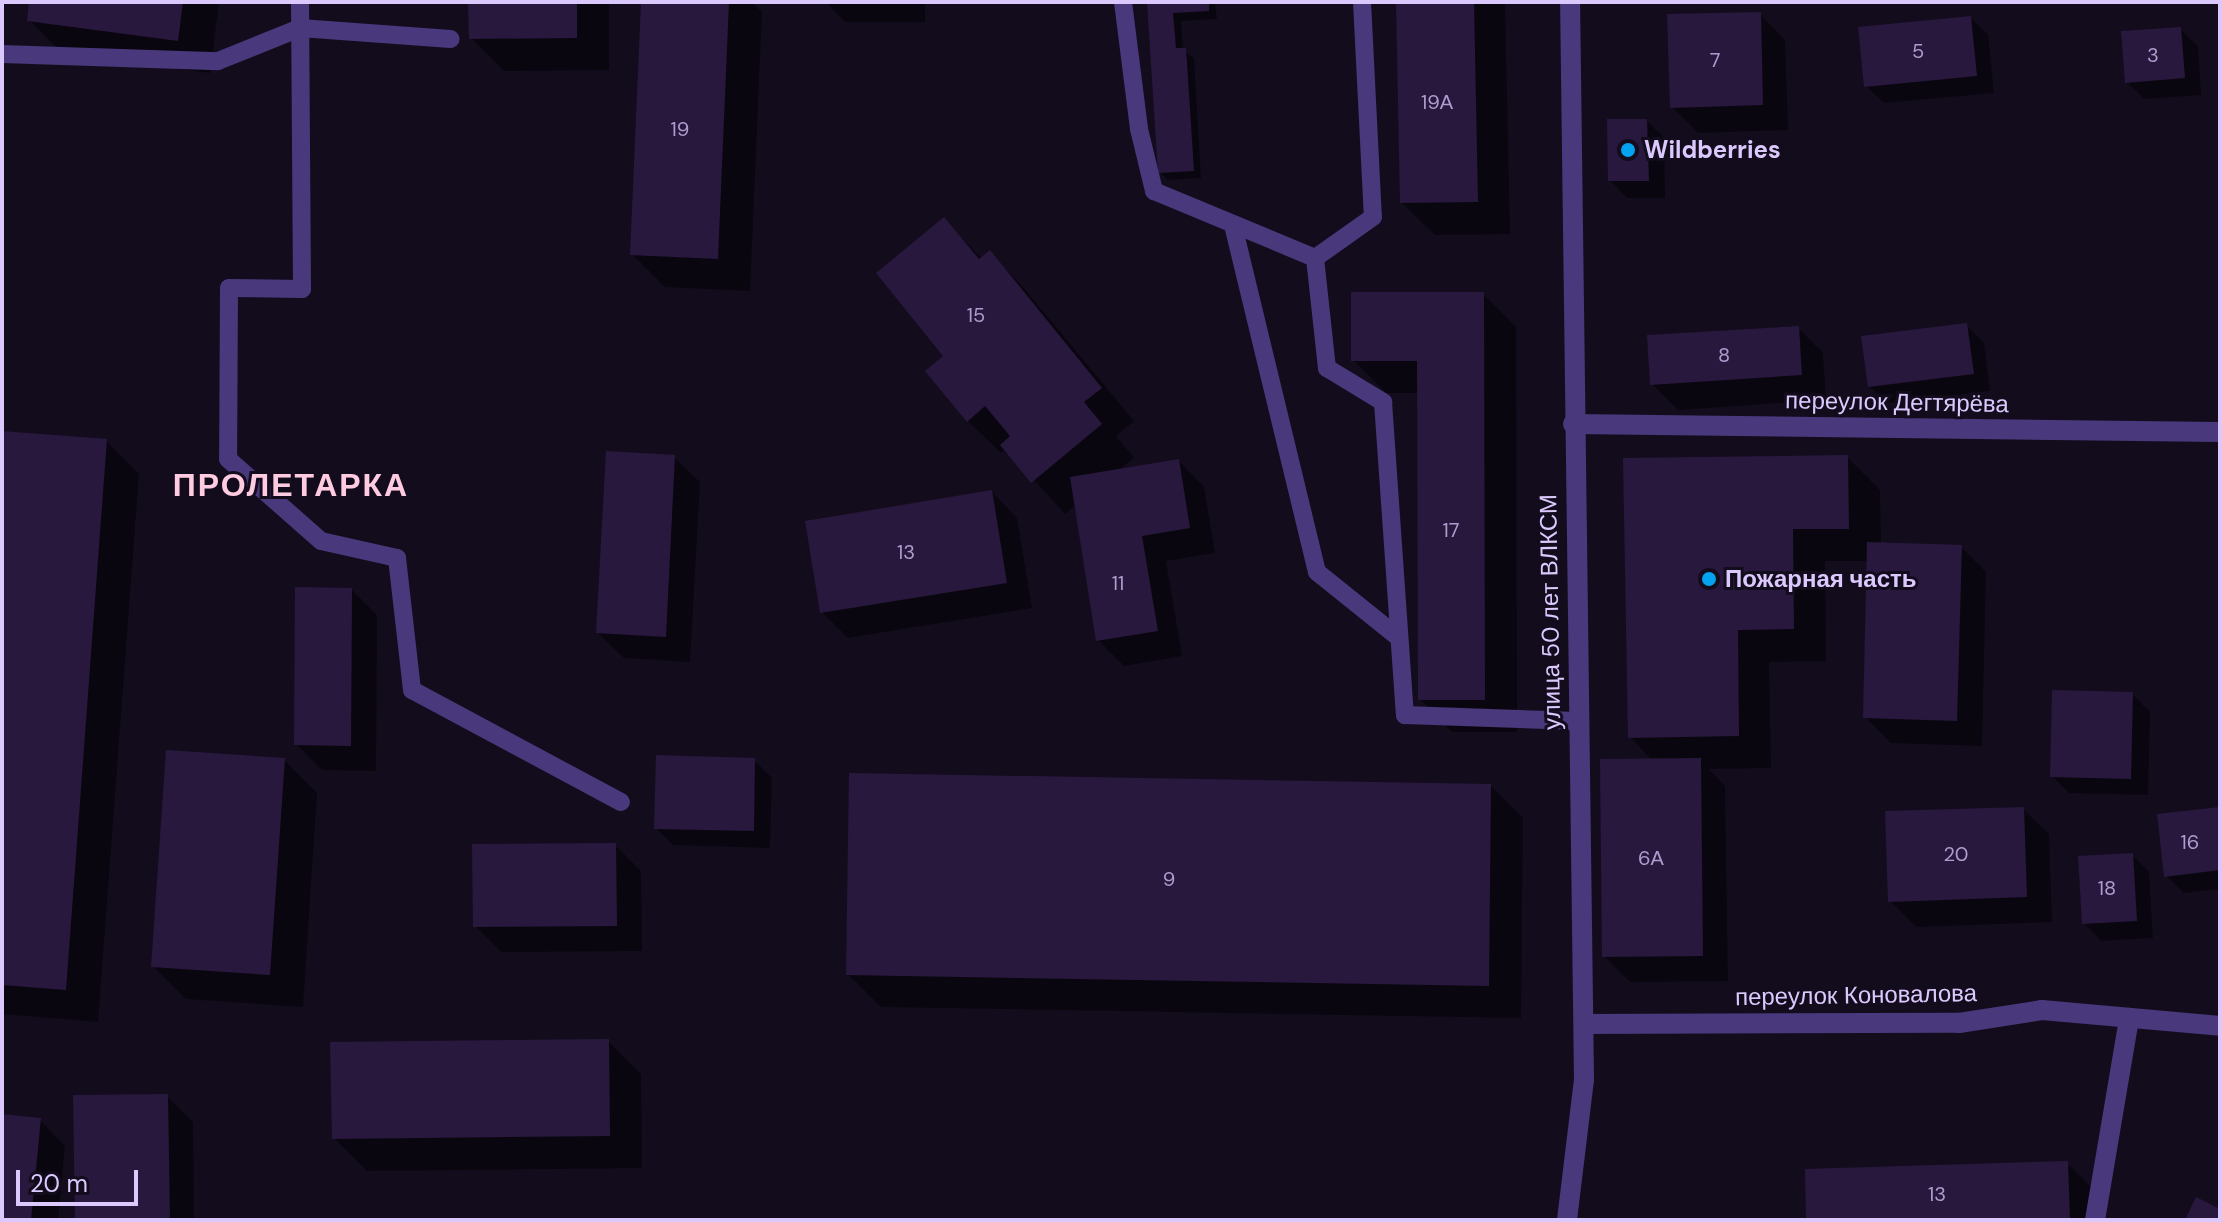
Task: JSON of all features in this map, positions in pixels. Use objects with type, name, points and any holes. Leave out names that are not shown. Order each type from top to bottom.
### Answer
[{"type":"street","name":"улица 50 лет ВЛКСМ","points":[[1567,1220],[1584,1080],[1573,424],[1570,2]]},
{"type":"street","name":"переулок Дегтярёва","points":[[1573,424],[2220,432]]},
{"type":"street","name":"переулок Коновалова","points":[[1584,1024],[1959,1023],[2042,1010],[2220,1026]]},
{"type":"street","points":[[2095,1220],[2129,1018]]},
{"type":"lane","points":[[300,2],[302,289],[229,288],[228,459],[321,541],[397,558],[412,690],[621,802]]},
{"type":"lane","points":[[1123,2],[1139,129],[1154,191],[1315,258]]},
{"type":"lane","points":[[1315,258],[1373,217],[1362,2]]},
{"type":"lane","points":[[2,54],[218,61],[300,28],[451,39]]},
{"type":"lane","points":[[1233,225],[1317,572],[1399,638]]},
{"type":"lane","points":[[1315,258],[1327,368],[1383,402],[1405,715],[1578,721]]},
{"type":"building","points":[[29,2],[183,2],[178,41],[27,21]]},
{"type":"building","points":[[468,2],[577,2],[577,38],[469,39]]},
{"type":"building","points":[[641,2],[729,2],[718,259],[630,255]]},
{"type":"building","points":[[1147,2],[1209,2],[1209,11],[1173,13],[1176,48],[1186,48],[1194,171],[1158,173]]},
{"type":"building","points":[[1396,2],[1474,2],[1478,202],[1400,203]]},
{"type":"building","points":[[1761,12],[1763,105],[1670,108],[1667,14]]},
{"type":"building","points":[[1971,16],[1977,76],[1864,87],[1858,27]]},
{"type":"building","points":[[2181,27],[2185,78],[2125,83],[2121,31]]},
{"type":"building","name":"Wildberries","points":[[1607,119],[1647,119],[1649,181],[1608,181]]},
{"type":"building","points":[[944,217],[979,259],[990,250],[1102,388],[1084,402],[1102,424],[1031,483],[1000,445],[1010,436],[985,406],[967,422],[925,371],[943,356],[876,273]]},
{"type":"building","points":[[1351,292],[1484,292],[1485,700],[1418,700],[1417,361],[1351,361]]},
{"type":"building","points":[[1967,323],[1974,374],[1868,387],[1861,336]]},
{"type":"building","points":[[1799,326],[1802,375],[1650,385],[1647,335]]},
{"type":"building","points":[[2,431],[107,439],[66,990],[2,985]]},
{"type":"building","points":[[606,451],[675,455],[666,637],[596,633]]},
{"type":"building","name":"Пожарная часть","points":[[1848,455],[1849,529],[1793,529],[1794,629],[1738,630],[1739,736],[1628,738],[1623,458]]},
{"type":"building","points":[[1179,459],[1190,528],[1142,536],[1158,631],[1096,641],[1070,477]]},
{"type":"building","points":[[992,490],[1007,583],[820,613],[805,521]]},
{"type":"building","points":[[1867,542],[1962,545],[1957,721],[1863,718]]},
{"type":"building","points":[[295,587],[352,588],[351,746],[294,745]]},
{"type":"building","points":[[2052,690],[2133,692],[2131,779],[2050,777]]},
{"type":"building","points":[[166,750],[285,758],[270,975],[151,967]]},
{"type":"building","points":[[656,755],[755,758],[754,831],[654,829]]},
{"type":"building","points":[[1701,758],[1703,956],[1602,957],[1600,759]]},
{"type":"building","points":[[849,773],[1491,784],[1489,986],[846,975]]},
{"type":"building","points":[[2024,807],[2027,897],[1888,902],[1885,811]]},
{"type":"building","points":[[2220,807],[2220,870],[2164,877],[2157,814]]},
{"type":"building","points":[[616,843],[617,926],[473,927],[472,844]]},
{"type":"building","points":[[2133,853],[2137,921],[2082,924],[2078,856]]},
{"type":"building","points":[[609,1039],[610,1136],[332,1139],[330,1042]]},
{"type":"building","points":[[168,1094],[170,1220],[75,1220],[73,1095]]},
{"type":"building","points":[[2,1114],[41,1118],[31,1220],[2,1220]]},
{"type":"building","points":[[2068,1161],[2070,1220],[1806,1220],[1805,1169]]},
{"type":"building","points":[[2196,1197],[2220,1209],[2220,1220],[2185,1220]]},
{"type":"place","name":"Wildberries","points":[[1628,150]]},
{"type":"place","name":"Пожарная часть","points":[[1709,579]]},
{"type":"district","name":"ПРОЛЕТАРКА","points":[[291,485]]}]
